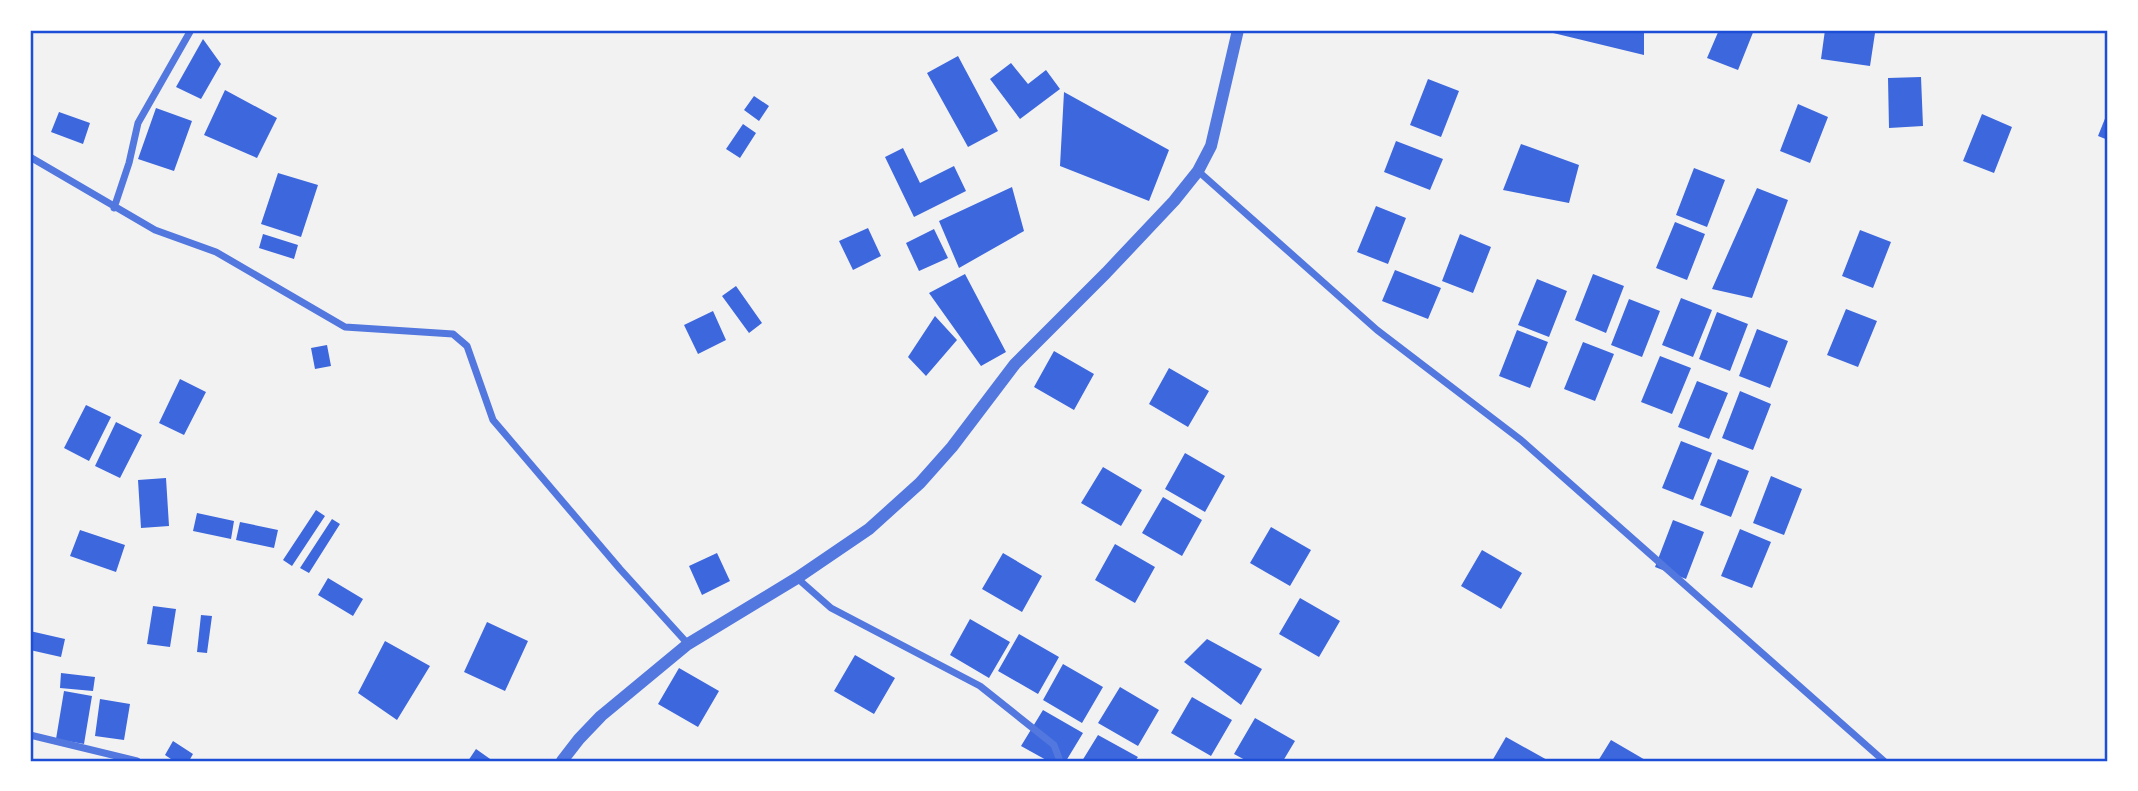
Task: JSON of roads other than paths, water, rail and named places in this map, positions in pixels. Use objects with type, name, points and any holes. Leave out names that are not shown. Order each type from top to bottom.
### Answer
[{"type":"street","points":[[114,208],[130,163],[138,123],[191,30]]},
{"type":"street","points":[[562,761],[601,716],[688,644],[797,578],[869,529],[920,483],[952,447],[1015,364],[1123,255],[1198,171],[1211,146],[1238,30]]},
{"type":"street","points":[[30,157],[114,208],[155,230],[216,252],[345,327],[453,334],[467,346],[493,420],[688,644]]},
{"type":"street","points":[[1198,171],[1377,330],[1521,440],[1884,761]]},
{"type":"street","points":[[797,578],[831,608],[980,685],[1054,745],[1060,761]]},
{"type":"street","points":[[30,735],[137,761]]}]
